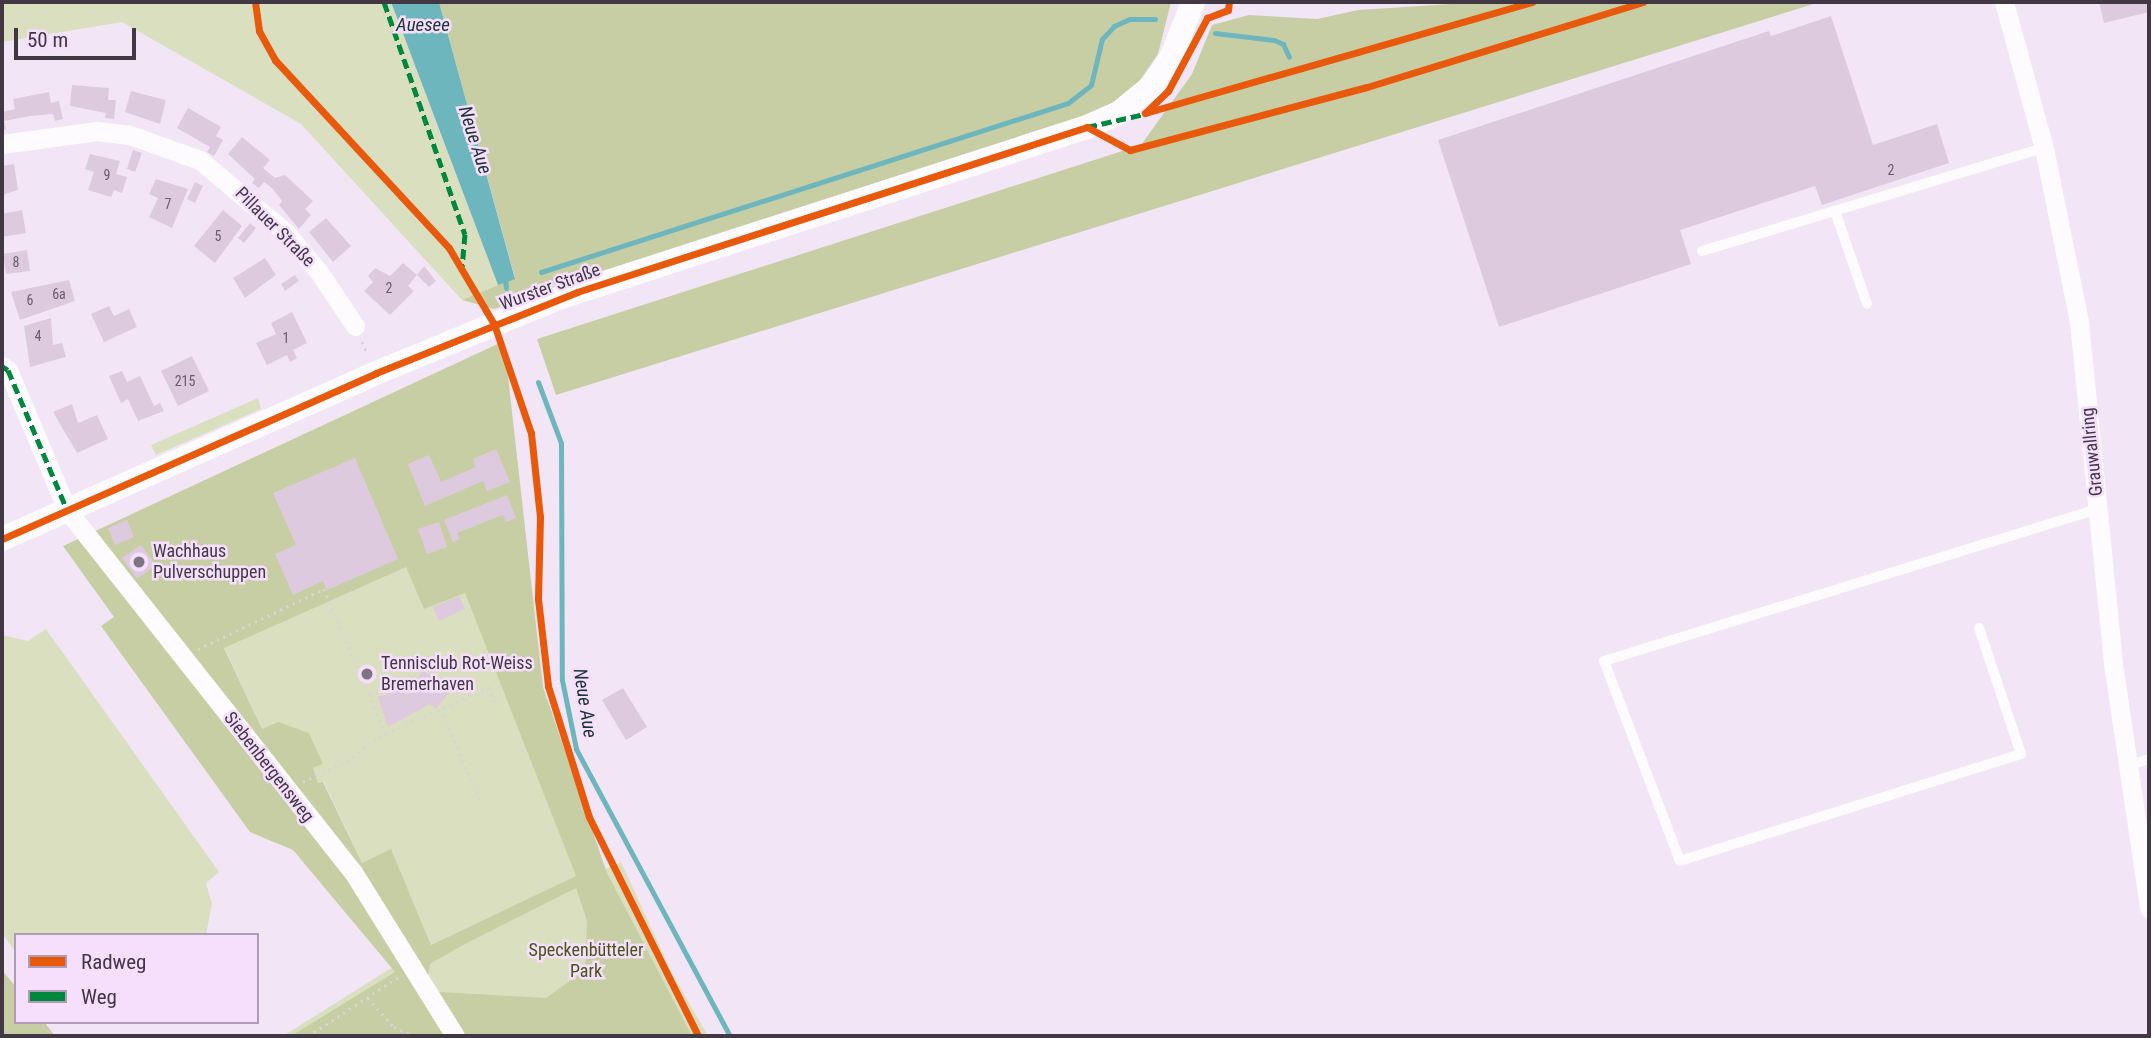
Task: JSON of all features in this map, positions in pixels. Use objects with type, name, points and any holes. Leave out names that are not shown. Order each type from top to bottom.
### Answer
[{"type":"street","name":"Wurster Straße","points":[[2,539],[376,373],[577,292],[1087,127],[1120,112],[1152,86],[1172,56],[1193,2]]},
{"type":"street","name":"Grauwallring","points":[[2004,2],[2044,149],[2079,322],[2126,766],[2149,908]]},
{"type":"street","name":"Pillauer Straße","points":[[2,144],[97,131],[130,135],[200,160],[286,233],[319,272],[355,326]]},
{"type":"street","name":"Siebenbergensweg","points":[[2,366],[8,370],[67,510],[353,872],[455,1036]]},
{"type":"lane","points":[[1702,251],[2044,149]]},
{"type":"lane","points":[[1835,211],[1867,304]]},
{"type":"lane","points":[[1979,628],[2021,754],[1680,861],[1604,661],[2098,509]]},
{"type":"lane","points":[[2126,766],[2149,759]]},
{"type":"path","points":[[254,2],[259,31],[275,60],[449,248],[494,324]]},
{"type":"path","points":[[355,326],[376,373]]},
{"type":"path","points":[[182,657],[324,589],[385,735]]},
{"type":"path","points":[[370,695],[406,682],[424,667],[462,699]]},
{"type":"path","points":[[289,792],[385,735],[489,687],[496,706]]},
{"type":"path","points":[[440,709],[483,806]]},
{"type":"path","points":[[308,1036],[412,968]]},
{"type":"path","points":[[368,998],[394,1027],[413,1036]]},
{"type":"green space","points":[[2,2],[391,2],[498,285],[462,300],[301,124],[122,22],[2,42]]},
{"type":"green space","points":[[439,2],[1171,2],[1158,54],[1138,83],[1106,110],[1073,125],[494,309],[462,300],[515,278]]},
{"type":"green space","points":[[1482,2],[1820,2],[556,395],[537,339],[1141,145],[1192,74],[1212,25],[1249,15],[1317,19],[1358,10]]},
{"type":"green space","points":[[504,341],[543,687],[607,873],[692,1036],[291,1036],[395,972],[293,850],[250,832],[101,626],[114,617],[63,546]],"holes":[[[406,567],[424,609],[465,593],[576,876],[431,945],[391,849],[362,863],[323,782],[318,783],[313,768],[323,764],[309,733],[278,722],[262,729],[224,648]],[[576,888],[587,921],[585,970],[546,998],[439,992],[428,977],[430,964]]]},
{"type":"green space","points":[[258,398],[261,409],[156,455],[151,445]]},
{"type":"green space","name":"Tennisclub Rot-Weiss Bremerhaven","points":[[368,452],[424,609],[465,592],[577,876],[431,945],[391,850],[362,863],[324,782],[318,783],[313,768],[322,764],[262,729],[224,647]]},
{"type":"green space","points":[[46,629],[219,872],[206,883],[212,904],[206,933],[14,933],[14,950],[2,933],[2,635],[28,641]]},
{"type":"green space","name":"Speckenbütteler Park","points":[[621,862],[671,971],[708,1036],[283,1036],[388,970]]},
{"type":"green space","points":[[2,970],[14,985],[14,1024],[46,1024],[55,1036],[2,1036]]},
{"type":"water","name":"Auesee","points":[[391,2],[439,2],[515,279],[498,285]]},
{"type":"building","points":[[2099,2],[2149,2],[2149,12],[2104,23]]},
{"type":"building","points":[[1831,16],[1873,145],[1937,124],[1949,163],[1822,205],[1815,186],[1680,230],[1691,264],[1499,327],[1438,140],[1769,31],[1771,36]]},
{"type":"building","points":[[72,85],[109,88],[108,100],[116,100],[114,119],[105,118],[106,113],[70,106]]},
{"type":"building","points":[[131,91],[166,100],[160,124],[125,112]]},
{"type":"building","points":[[49,92],[51,103],[59,101],[63,119],[55,121],[53,114],[30,116],[4,121],[6,129],[2,130],[2,112],[15,109],[13,99]]},
{"type":"building","points":[[188,108],[221,127],[216,136],[223,140],[214,156],[207,152],[210,147],[177,128]]},
{"type":"building","points":[[242,137],[270,160],[263,168],[275,178],[285,175],[313,201],[305,209],[311,215],[299,229],[279,205],[282,201],[273,189],[264,182],[259,188],[252,183],[255,179],[228,154]]},
{"type":"building","points":[[133,150],[142,153],[135,172],[127,169]]},
{"type":"building","points":[[90,154],[120,161],[116,174],[127,177],[122,193],[114,190],[111,197],[88,190],[94,172],[85,169]]},
{"type":"building","points":[[14,164],[18,190],[2,195],[2,166]]},
{"type":"building","points":[[156,179],[188,189],[172,228],[149,217],[158,198],[149,194]]},
{"type":"building","points":[[195,182],[203,186],[195,203],[187,199]]},
{"type":"building","points":[[22,210],[26,233],[2,237],[2,214]]},
{"type":"building","points":[[223,210],[242,226],[215,263],[194,246]]},
{"type":"building","points":[[326,218],[351,246],[333,262],[309,232]]},
{"type":"building","points":[[250,223],[256,228],[244,243],[238,238]]},
{"type":"building","points":[[27,250],[30,271],[6,274],[3,254]]},
{"type":"building","points":[[265,258],[276,275],[245,298],[233,278]]},
{"type":"building","points":[[403,263],[417,275],[408,286],[414,291],[390,315],[364,291],[373,282],[368,276],[375,268],[390,276]]},
{"type":"building","points":[[424,266],[436,281],[429,287],[417,275]]},
{"type":"building","points":[[295,275],[299,281],[285,291],[281,284]]},
{"type":"building","points":[[69,280],[75,301],[20,320],[11,292]]},
{"type":"building","points":[[109,306],[114,316],[129,309],[137,327],[104,342],[91,314]]},
{"type":"building","points":[[292,312],[307,343],[293,350],[297,358],[290,362],[287,355],[267,365],[256,343],[276,334],[271,323]]},
{"type":"building","points":[[51,318],[53,345],[62,343],[66,357],[30,367],[24,326]]},
{"type":"building","points":[[192,356],[209,391],[178,406],[161,371]]},
{"type":"building","points":[[122,371],[127,382],[140,376],[154,406],[160,403],[164,411],[138,421],[128,399],[121,403],[109,376]]},
{"type":"building","points":[[72,404],[78,423],[97,415],[108,439],[77,453],[53,412]]},
{"type":"building","points":[[496,449],[510,482],[487,491],[483,481],[425,506],[408,464],[429,455],[441,482],[476,467],[473,459]]},
{"type":"building","points":[[355,458],[398,559],[327,590],[323,581],[293,595],[275,554],[296,545],[273,493]]},
{"type":"building","points":[[507,495],[516,518],[506,522],[503,515],[457,533],[460,539],[453,542],[444,520]]},
{"type":"building","points":[[127,520],[134,537],[115,545],[108,528]]},
{"type":"building","points":[[439,522],[447,547],[427,554],[418,529]]},
{"type":"building","name":"Wachhaus Pulverschuppen","points":[[141,545],[156,565],[137,579],[122,558]]},
{"type":"building","points":[[459,596],[465,609],[439,621],[433,607]]},
{"type":"building","points":[[423,670],[450,692],[436,709],[430,704],[388,727],[378,697],[403,689],[406,695],[410,693]]},
{"type":"building","points":[[623,688],[647,727],[626,740],[602,700]]},
{"type":"waterway","points":[[541,272],[1068,103],[1091,85],[1102,39],[1114,26],[1130,19],[1155,19]]},
{"type":"waterway","points":[[1215,33],[1274,40],[1283,44],[1289,57]]},
{"type":"waterway","name":"Neue Aue","points":[[505,277],[506,288]]},
{"type":"waterway","name":"Neue Aue","points":[[538,382],[561,443],[562,680],[576,749],[730,1036]]},
{"type":"marked path","points":[[384,2],[465,234],[462,267]]},
{"type":"marked path","points":[[1087,127],[1149,113]]},
{"type":"marked path","points":[[2,366],[8,370],[67,510]]},
{"type":"cycle path","points":[[255,2],[259,31],[275,60],[449,248],[494,324],[531,433],[540,517],[538,599],[548,686],[589,817],[698,1036]]},
{"type":"cycle path","points":[[1145,113],[1168,91],[1207,18],[1228,10],[1229,2]]},
{"type":"cycle path","points":[[1145,113],[1532,2]]},
{"type":"cycle path","points":[[2,539],[376,373],[577,292],[1087,127],[1130,150],[1367,87],[1643,2]]},
{"type":"place","name":"Wachhaus Pulverschuppen","points":[[139,562]]},
{"type":"place","name":"Tennisclub Rot-Weiss Bremerhaven","points":[[367,674]]}]
